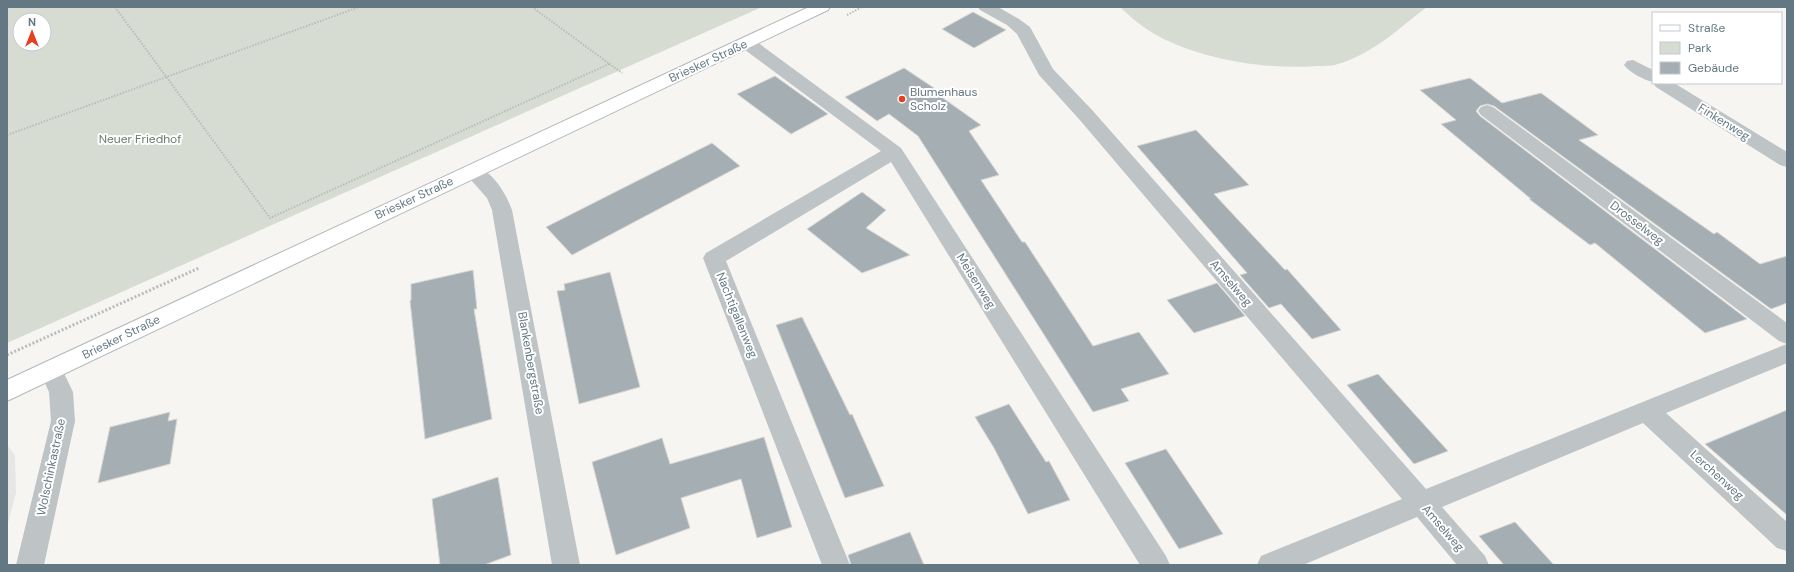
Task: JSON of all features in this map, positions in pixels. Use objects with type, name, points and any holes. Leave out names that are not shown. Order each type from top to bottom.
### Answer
[{"type":"main road","name":"Briesker Straße","points":[[7,391],[822,7]]},
{"type":"street","name":"Amselweg","points":[[986,7],[1013,22],[1024,31],[1045,72],[1086,115],[1474,565]]},
{"type":"street","name":"Meisenweg","points":[[747,43],[894,152],[1156,565]]},
{"type":"street","points":[[1633,65],[1652,76]]},
{"type":"street","name":"Finkenweg","points":[[1664,84],[1787,162]]},
{"type":"street","name":"Drosselweg","points":[[1487,111],[1787,336]]},
{"type":"street","name":"Nachtigallenweg","points":[[836,565],[714,258],[894,152]]},
{"type":"street","name":"Blankenbergstraße","points":[[473,171],[489,186],[499,199],[502,210],[566,565]]},
{"type":"street","points":[[1271,565],[1787,353]]},
{"type":"street","name":"Wolschinkastraße","points":[[30,565],[63,421],[61,392],[51,370]]},
{"type":"street","name":"Lerchenweg","points":[[1647,411],[1787,539]]},
{"type":"path","points":[[115,7],[270,218],[609,64]]},
{"type":"path","points":[[7,135],[359,7]]},
{"type":"path","points":[[532,7],[624,75]]},
{"type":"shaded area","points":[[7,445],[15,455],[16,493],[7,527]]},
{"type":"green space","name":"Neuer Friedhof","points":[[7,7],[762,7],[7,343]]},
{"type":"green space","points":[[1120,7],[1427,7],[1385,40],[1351,60],[1333,65],[1298,67],[1257,65],[1236,62],[1195,51],[1158,36],[1138,23]]},
{"type":"building","points":[[973,12],[1006,30],[974,48],[942,29]]},
{"type":"building","points":[[904,68],[943,94],[940,96],[981,125],[969,131],[999,175],[981,180],[1022,242],[1025,242],[1093,346],[1139,332],[1169,374],[1121,389],[1129,401],[1093,412],[918,136],[889,114],[877,121],[845,97]]},
{"type":"building","points":[[775,76],[828,114],[791,134],[737,94]]},
{"type":"building","points":[[1470,78],[1502,103],[1541,93],[1598,135],[1579,140],[1714,234],[1717,232],[1760,264],[1787,256],[1787,303],[1771,309],[1494,106],[1487,104],[1480,106],[1476,111],[1480,116],[1747,319],[1705,333],[1595,243],[1590,245],[1529,199],[1531,199],[1441,124],[1456,120],[1420,90]]},
{"type":"building","points":[[1196,130],[1249,185],[1214,194],[1285,270],[1287,269],[1341,330],[1312,339],[1281,304],[1269,308],[1240,275],[1247,273],[1137,146]]},
{"type":"building","points":[[712,143],[740,166],[572,255],[546,227]]},
{"type":"building","points":[[862,192],[886,210],[866,228],[910,255],[862,273],[807,229]]},
{"type":"building","points":[[473,270],[477,309],[474,309],[492,419],[425,439],[410,301],[411,284]]},
{"type":"building","points":[[610,272],[640,387],[579,404],[557,291],[565,290],[564,284]]},
{"type":"building","points":[[1217,283],[1245,316],[1194,333],[1167,300]]},
{"type":"building","points":[[802,317],[850,415],[852,414],[884,486],[845,498],[776,325]]},
{"type":"building","points":[[1378,374],[1448,451],[1414,464],[1347,385]]},
{"type":"building","points":[[1009,404],[1046,462],[1049,461],[1070,500],[1028,514],[994,448],[975,417]]},
{"type":"building","points":[[1787,410],[1787,515],[1705,444]]},
{"type":"building","points":[[170,412],[168,421],[177,419],[170,464],[98,483],[110,427]]},
{"type":"building","points":[[764,437],[792,527],[757,538],[741,479],[681,498],[690,528],[616,555],[592,462],[662,438],[670,464]]},
{"type":"building","points":[[1166,449],[1223,534],[1179,549],[1125,463]]},
{"type":"building","points":[[498,477],[511,555],[484,565],[440,565],[432,499]]},
{"type":"building","points":[[1515,522],[1554,565],[1504,565],[1479,536]]},
{"type":"building","points":[[910,532],[924,565],[851,565],[848,555]]},
{"type":"place","name":"Blumenhaus Scholz","points":[[902,99]]}]
